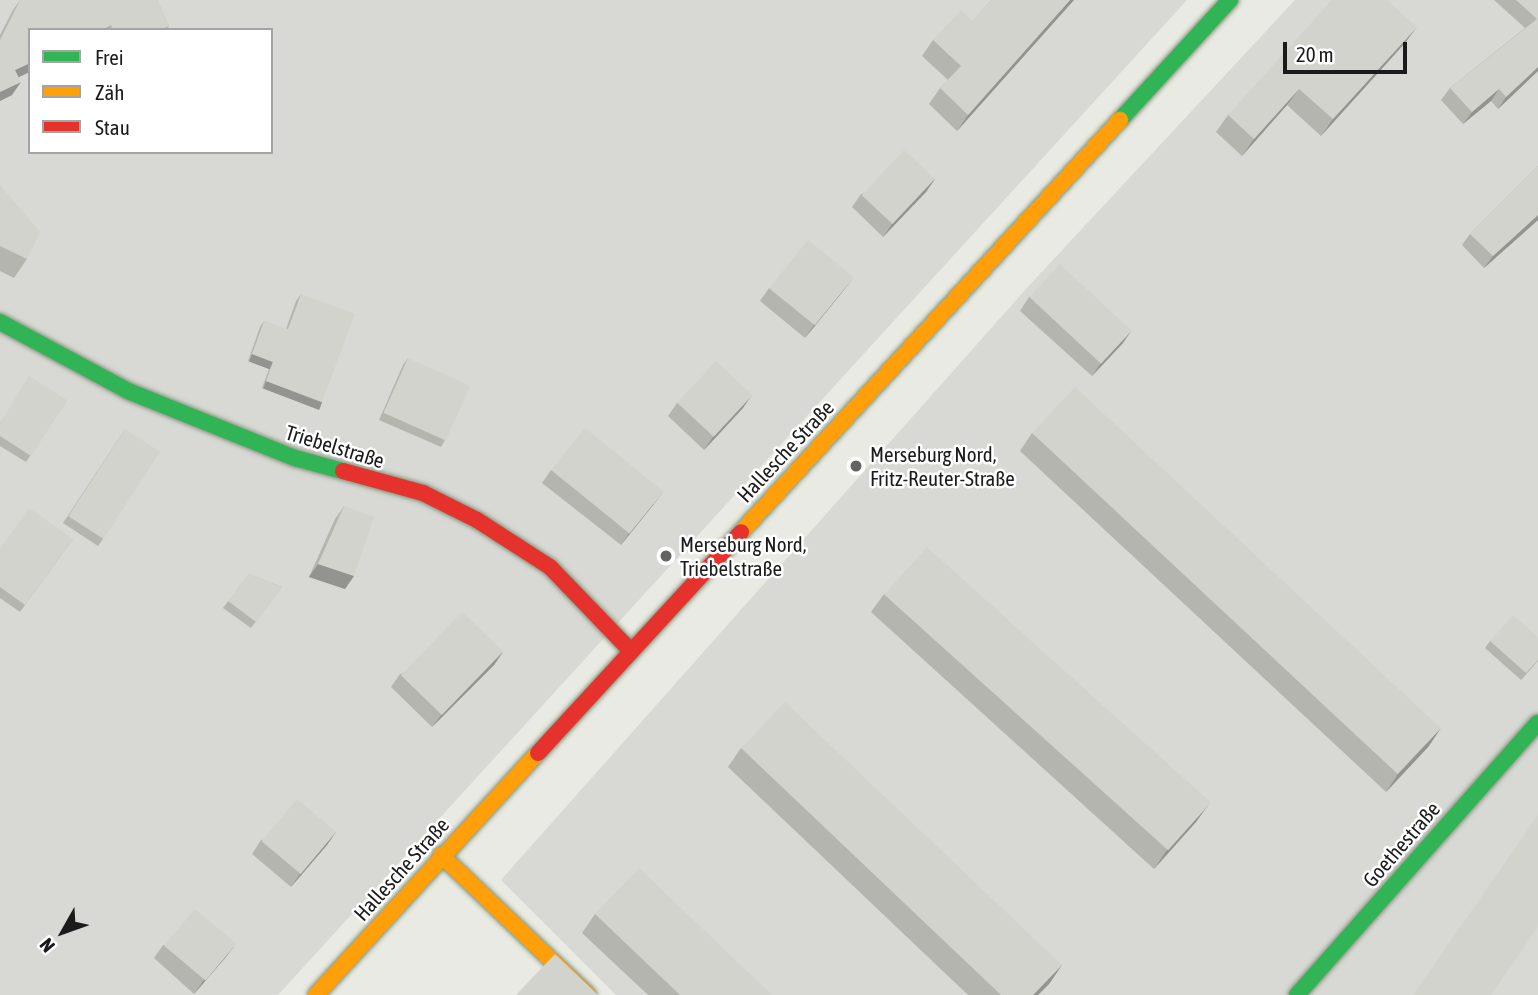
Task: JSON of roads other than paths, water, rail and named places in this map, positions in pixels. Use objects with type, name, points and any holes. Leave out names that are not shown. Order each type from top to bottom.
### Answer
[{"type":"main road","name":"Hallesche Straße","points":[[316,995],[629,649],[1230,0]]},
{"type":"main road","name":"Triebelstraße","points":[[0,322],[128,391],[295,458],[423,493],[477,520],[551,567],[629,649]]},
{"type":"main road","name":"Goethestraße","points":[[1297,995],[1538,723]]},
{"type":"main road","points":[[441,855],[587,995]]},
{"type":"place","name":"Merseburg Nord, Fritz-Reuter-Straße","points":[[856,466]]},
{"type":"place","name":"Merseburg Nord, Triebelstraße","points":[[666,556]]}]
